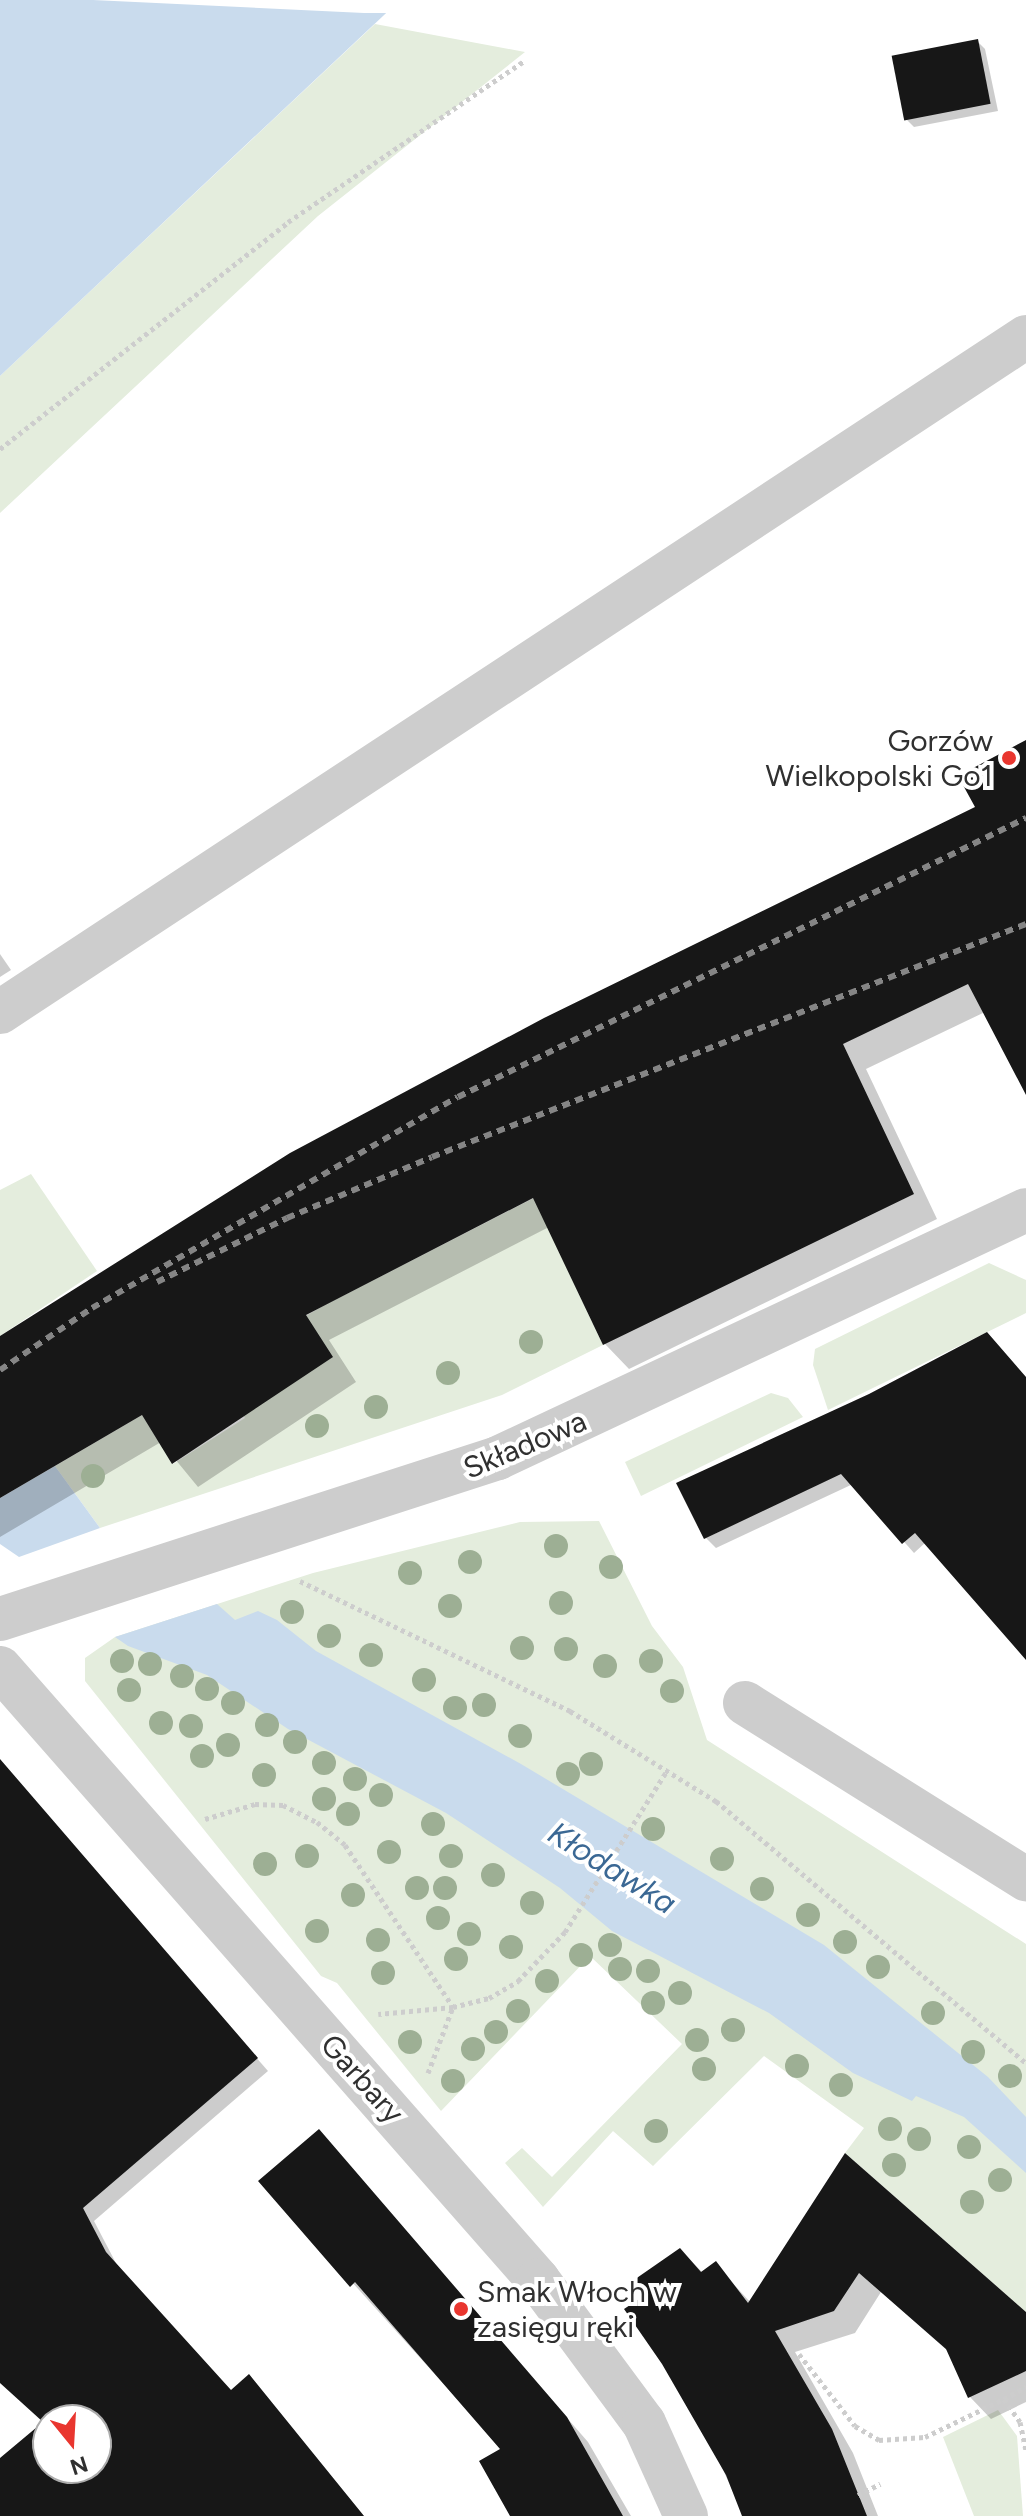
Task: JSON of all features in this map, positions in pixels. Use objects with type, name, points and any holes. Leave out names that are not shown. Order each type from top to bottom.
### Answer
[{"type":"street","points":[[0,1012],[1026,337]]},
{"type":"street","name":"Składowa","points":[[0,1619],[254,1536],[411,1490],[520,1449],[1026,1210]]},
{"type":"street","name":"Garbary","points":[[0,1668],[538,2280],[644,2423],[686,2516]]},
{"type":"street","points":[[745,1703],[1026,1879]]},
{"type":"path","points":[[0,449],[288,222],[524,61]]},
{"type":"path","points":[[254,1536],[295,1579],[570,1711],[716,1801],[1026,2063]]},
{"type":"path","points":[[310,2021],[453,2007],[489,1998],[518,1981],[565,1932],[666,1772]]},
{"type":"path","points":[[198,1820],[269,1804],[283,1805],[317,1822],[345,1845],[453,2007]]},
{"type":"path","points":[[392,2112],[427,2080],[435,2045],[453,2007]]},
{"type":"path","points":[[799,2354],[855,2426],[879,2440],[925,2437],[1026,2387]]},
{"type":"path","points":[[1004,2399],[1020,2422],[1026,2450]]},
{"type":"path","points":[[858,2495],[880,2484]]},
{"type":"green space","points":[[375,24],[525,52],[318,216],[0,513],[0,376]]},
{"type":"green space","points":[[31,1174],[97,1271],[0,1336],[0,1190]]},
{"type":"green space","points":[[534,1198],[603,1345],[502,1395],[100,1528],[55,1466],[142,1415],[173,1464],[245,1418],[214,1370],[323,1306]]},
{"type":"green space","points":[[989,1263],[1026,1280],[1026,1313],[828,1410],[813,1365],[815,1349]]},
{"type":"green space","points":[[771,1393],[788,1398],[803,1417],[641,1496],[625,1462]]},
{"type":"green space","points":[[599,1521],[652,1626],[683,1667],[707,1740],[1026,1944],[1026,2312],[845,2153],[864,2128],[764,2056],[653,2166],[613,2131],[543,2207],[505,2163],[522,2148],[552,2177],[682,2044],[590,1956],[441,2111],[337,1983],[321,1976],[85,1681],[85,1658],[115,1637],[313,1573],[520,1522]]},
{"type":"green space","points":[[998,2410],[1017,2436],[1023,2516],[974,2516],[943,2437]]},
{"type":"water","points":[[0,0],[400,0],[0,376]]},
{"type":"water","points":[[55,1466],[100,1528],[19,1557],[0,1544],[0,1498]]},
{"type":"water","name":"Kłodawka","points":[[217,1604],[235,1620],[258,1611],[277,1620],[316,1651],[521,1764],[824,1945],[988,2077],[1026,2117],[1026,2173],[964,2117],[916,2096],[912,2101],[853,2073],[769,2013],[612,1931],[560,1888],[446,1813],[288,1729],[207,1675],[128,1646],[115,1637]]},
{"type":"pier","points":[[93,0],[404,0],[393,13],[364,13]]},
{"type":"building","points":[[978,39],[991,104],[904,121],[892,56]]},
{"type":"building","points":[[1026,740],[1026,1095],[968,984],[843,1044],[914,1194],[603,1345],[533,1198],[306,1315],[333,1357],[172,1464],[142,1415],[0,1498],[0,1336],[290,1153],[544,1018],[975,807],[958,776]]},
{"type":"building","points":[[987,1332],[1026,1377],[1026,1660],[915,1533],[902,1544],[841,1474],[704,1539],[676,1483],[869,1394]]},
{"type":"building","points":[[0,1759],[258,2058],[83,2208],[106,2252],[231,2390],[249,2374],[364,2516],[0,2516],[0,2458],[32,2431],[32,2484],[112,2484],[112,2404],[32,2404],[32,2412],[0,2383]]},
{"type":"building","points":[[319,2129],[567,2417],[623,2516],[510,2516],[479,2461],[500,2449],[355,2282],[350,2287],[258,2181]]},
{"type":"building","points":[[845,2153],[1026,2312],[1026,2371],[968,2398],[946,2349],[859,2273],[834,2311],[775,2331],[832,2429],[867,2516],[742,2516],[726,2475],[662,2364],[624,2309],[642,2297],[631,2282],[680,2248],[701,2272],[716,2261],[748,2303]]},
{"type":"railway","points":[[0,1370],[92,1308],[458,1097],[1026,818]]},
{"type":"railway","points":[[157,1282],[287,1218],[432,1157],[1026,924]]},
{"type":"place","name":"Gorzów Wielkopolski Go1","points":[[1009,758]]},
{"type":"place","name":"Smak Włoch w zasięgu ręki","points":[[461,2309]]}]
